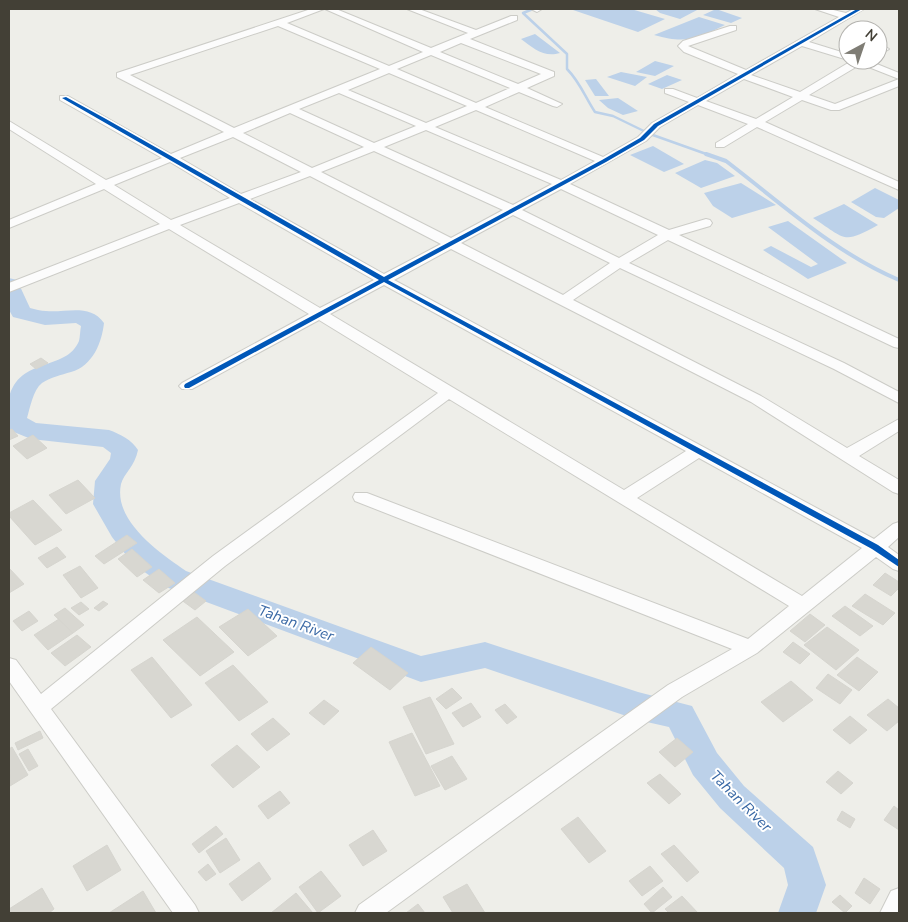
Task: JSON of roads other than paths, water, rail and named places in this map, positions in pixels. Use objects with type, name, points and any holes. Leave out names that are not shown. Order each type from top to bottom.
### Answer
[{"type":"street","points":[[318,9],[121,75],[756,399],[899,488]]},
{"type":"street","points":[[329,9],[557,104]]},
{"type":"street","points":[[411,9],[476,33]]},
{"type":"street","points":[[819,9],[846,16]]},
{"type":"street","points":[[187,386],[604,161],[642,139],[656,125],[860,9]]},
{"type":"street","points":[[9,224],[514,18]]},
{"type":"street","points":[[278,22],[604,161]]},
{"type":"street","points":[[733,28],[686,43],[683,46],[687,50],[745,75],[800,97],[836,108],[899,82]]},
{"type":"street","points":[[9,288],[169,224],[374,148],[476,107],[550,74],[460,40]]},
{"type":"street","points":[[801,43],[838,54]]},
{"type":"street","points":[[720,145],[843,70]]},
{"type":"street","points":[[884,70],[899,76]]},
{"type":"street","points":[[340,90],[424,128],[561,184],[670,234],[822,310],[899,344]]},
{"type":"street","points":[[669,91],[756,122],[899,186]]},
{"type":"street","points":[[64,98],[172,157],[238,198],[384,280],[875,547],[899,564]]},
{"type":"street","points":[[292,110],[513,210],[619,263],[839,366],[899,398]]},
{"type":"street","points":[[9,124],[105,186],[625,497],[803,606]]},
{"type":"street","points":[[563,301],[619,263],[670,234],[706,223]]},
{"type":"street","points":[[39,707],[170,603],[219,561],[449,392]]},
{"type":"street","points":[[847,456],[899,424]]},
{"type":"street","points":[[625,497],[699,451]]},
{"type":"street","points":[[361,497],[750,648]]},
{"type":"street","points":[[367,913],[675,691],[750,648],[899,528]]},
{"type":"street","points":[[9,666],[158,870],[187,913]]},
{"type":"street","points":[[892,913],[899,899]]},
{"type":"water","points":[[631,9],[665,19],[638,32],[573,10]]},
{"type":"water","points":[[655,9],[699,9],[680,19],[660,13]]},
{"type":"water","points":[[716,9],[742,18],[731,23],[703,15]]},
{"type":"water","points":[[699,17],[725,25],[691,39],[665,38],[654,35]]},
{"type":"water","points":[[535,34],[560,53],[544,53],[534,49],[521,39]]},
{"type":"water","points":[[655,61],[674,66],[655,76],[636,72]]},
{"type":"water","points":[[621,72],[647,77],[635,86],[607,77]]},
{"type":"water","points":[[667,75],[682,80],[662,89],[648,84]]},
{"type":"water","points":[[596,79],[609,96],[595,96],[585,80]]},
{"type":"water","points":[[618,98],[638,111],[623,115],[608,108],[599,100]]},
{"type":"water","points":[[653,146],[684,164],[664,172],[630,155]]},
{"type":"water","points":[[705,160],[717,163],[735,176],[701,188],[675,173]]},
{"type":"water","points":[[741,183],[776,205],[732,218],[713,206],[704,193]]},
{"type":"water","points":[[875,188],[899,200],[899,208],[884,218],[876,217],[851,202]]},
{"type":"water","points":[[844,204],[878,225],[857,235],[844,237],[813,218]]},
{"type":"water","points":[[788,221],[847,263],[808,279],[763,250],[771,246],[811,267],[818,264],[768,227]]},
{"type":"waterway","points":[[533,9],[523,13],[567,54],[567,69],[579,84],[595,112],[613,116],[650,134],[709,155]]},
{"type":"waterway","points":[[706,154],[726,161],[831,242],[875,269],[899,280]]},
{"type":"waterway","name":"Tahan River","points":[[9,285],[21,312],[45,318],[80,316],[93,323],[90,342],[80,356],[66,366],[49,370],[31,379],[18,404],[14,422],[31,431],[109,439],[125,450],[123,461],[108,481],[107,504],[122,530],[143,556],[176,579],[305,628],[421,669],[485,655],[638,706],[680,716],[705,764],[732,797],[800,859],[807,885],[797,913]]}]
